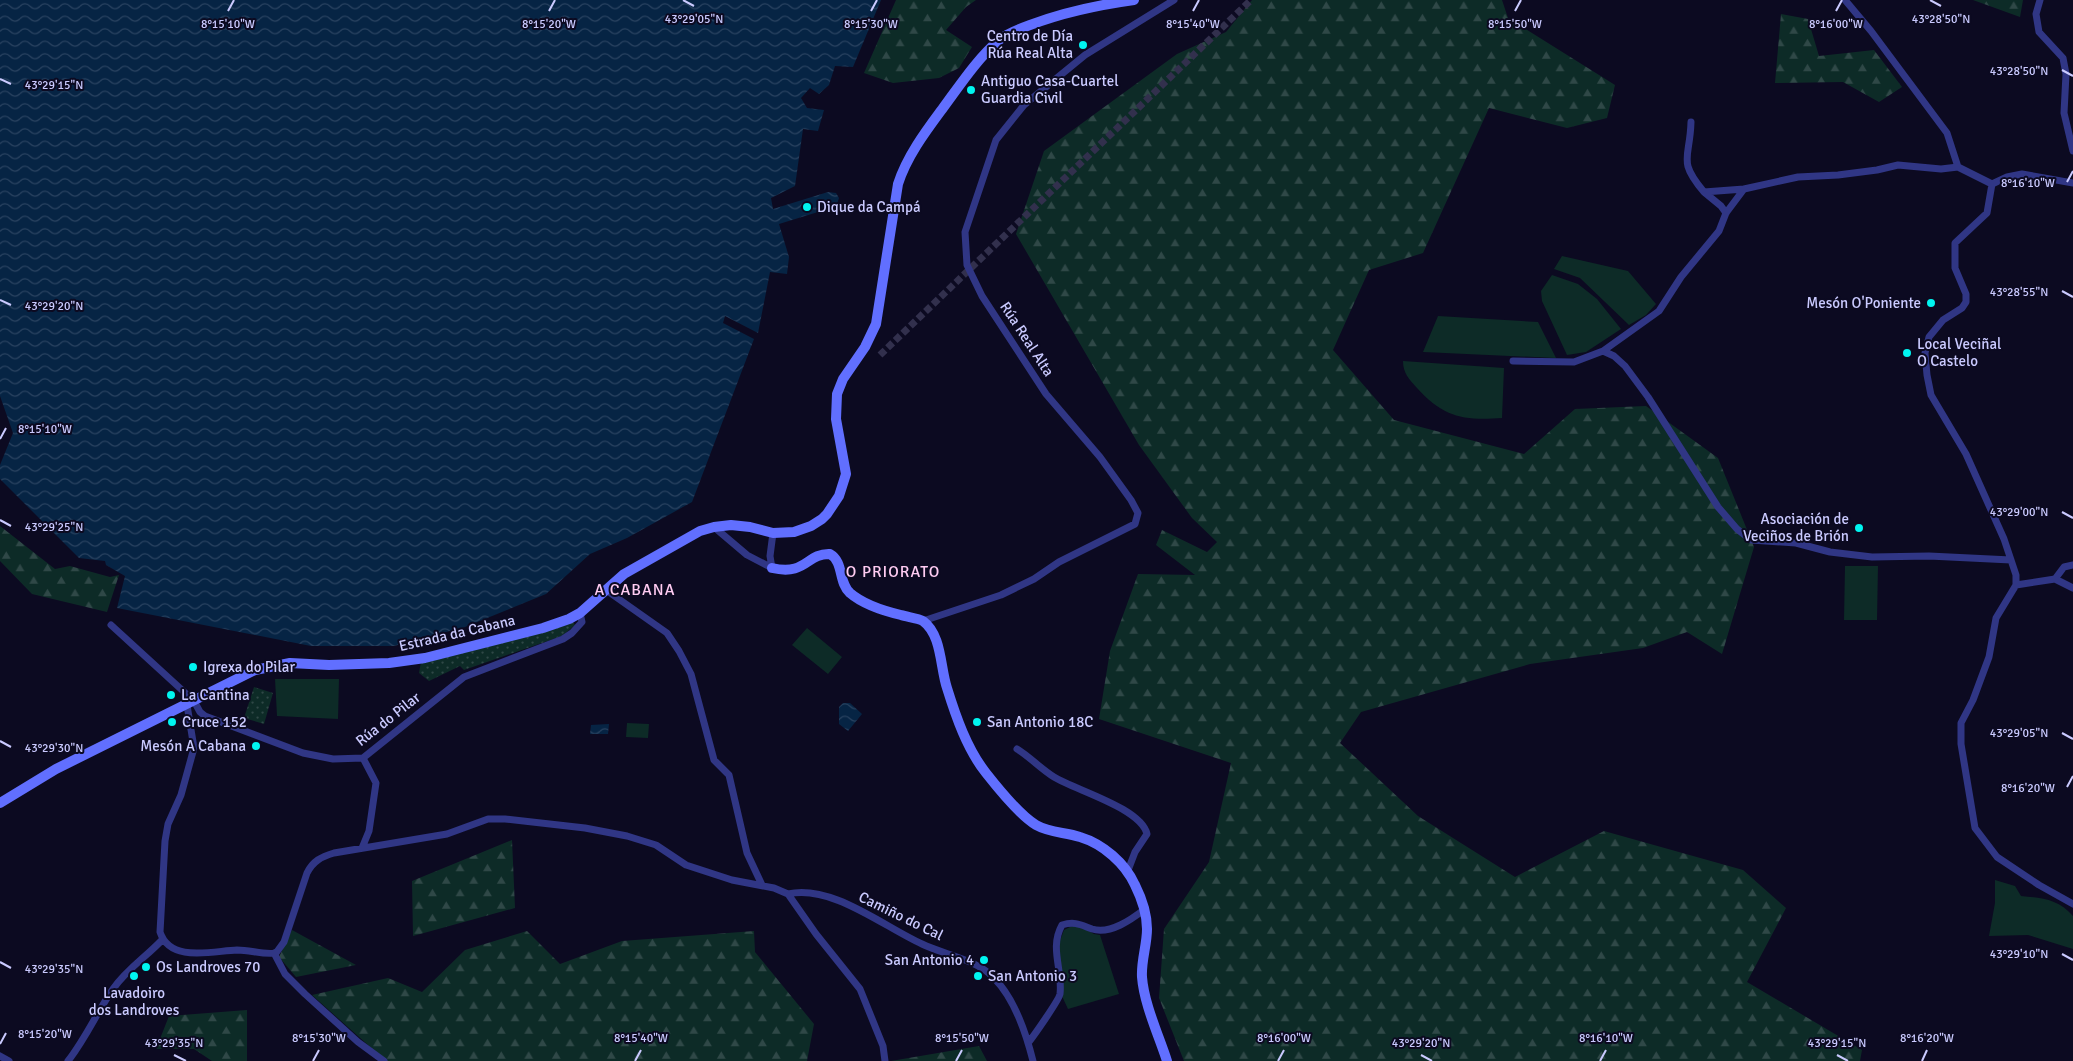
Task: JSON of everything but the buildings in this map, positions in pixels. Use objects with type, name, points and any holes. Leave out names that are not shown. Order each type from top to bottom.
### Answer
[{"type":"street","name":"Estrada da Cabana","points":[[0,803],[56,769],[254,670],[290,664],[362,664],[425,658],[544,628],[580,613],[634,568],[692,535],[714,527],[743,526],[773,533],[794,532],[817,522],[833,506],[845,480],[846,468],[836,419],[837,394],[843,379],[865,347],[876,324],[898,184],[904,168],[918,143],[976,65],[1000,39],[1015,31],[1077,9],[1134,0]]},
{"type":"street","name":"Rúa Real Alta","points":[[923,621],[1001,595],[1034,579],[1059,562],[1135,524],[1138,513],[1131,500],[1100,456],[1046,394],[982,296],[967,265],[965,232],[996,140],[1024,105],[1085,55],[1174,0]]},
{"type":"street","points":[[1845,0],[1871,31],[1947,133],[1958,167]]},
{"type":"street","points":[[2040,0],[2036,14],[2038,32],[2063,58],[2066,74],[2064,113],[2073,151]]},
{"type":"street","points":[[1690,122],[1690,137],[1686,161],[1691,176],[1704,192],[1721,206],[1726,213]]},
{"type":"street","points":[[1704,192],[1744,189],[1798,177],[1838,176],[1898,165],[1941,169],[1958,167],[1992,184]]},
{"type":"street","points":[[1992,184],[2007,177],[2022,174],[2073,183]]},
{"type":"street","points":[[1992,184],[1987,213],[1955,243],[1955,268],[1966,294],[1966,302],[1962,308],[1943,320],[1929,337],[1925,353],[1931,395],[1966,454],[2004,539],[2016,575],[2016,584],[1996,618],[1989,657],[1973,700],[1961,723],[1961,744],[1975,828],[1997,857],[2039,885],[2073,904]]},
{"type":"street","points":[[1513,361],[1574,362],[1603,351],[1658,311],[1718,231],[1726,213],[1744,189]]},
{"type":"street","points":[[1603,351],[1614,356],[1625,366],[1648,397],[1718,507],[1737,529],[1751,540],[1796,543],[1830,552],[1872,557],[1929,556],[2011,560]]},
{"type":"street","points":[[714,527],[747,556],[772,568],[786,571],[792,570],[803,566],[820,555],[830,554],[838,563],[844,586],[849,593],[880,610],[923,621],[936,638],[946,686],[957,718],[985,773],[1031,821],[1053,832],[1079,836],[1093,842],[1107,851],[1134,883],[1145,909],[1147,930],[1142,978],[1167,1061]]},
{"type":"street","points":[[772,568],[770,556],[773,533]]},
{"type":"street","points":[[2055,579],[2064,567],[2073,564]]},
{"type":"street","points":[[2016,584],[2055,579],[2073,588]]},
{"type":"street","points":[[606,590],[667,633],[679,651],[693,681],[714,760],[729,775],[747,853],[762,886]]},
{"type":"street","name":"Rúa do Pilar","points":[[111,625],[190,703],[206,716],[303,753],[333,759],[363,758],[464,677],[563,639],[572,633],[582,622],[580,613]]},
{"type":"street","points":[[190,703],[194,748],[181,795],[168,824],[165,841],[160,932],[162,940],[168,945],[188,953],[239,950],[267,954],[274,953],[285,974],[305,994],[358,1042],[384,1061]]},
{"type":"street","points":[[1017,749],[1054,777],[1107,800],[1143,826],[1147,834],[1135,852],[1127,873]]},
{"type":"street","points":[[362,848],[369,831],[376,783],[363,758]]},
{"type":"street","name":"Camiño do Cal","points":[[274,953],[280,950],[284,942],[300,892],[312,864],[319,858],[334,853],[447,834],[488,819],[505,819],[585,828],[627,836],[656,845],[686,865],[732,880],[788,894],[796,892],[818,894],[838,900],[923,945],[949,954],[981,969],[993,976],[1012,1003],[1033,1061]]},
{"type":"street","points":[[788,894],[816,934],[860,989],[883,1046],[885,1061]]},
{"type":"street","points":[[1028,1043],[1060,997],[1061,978],[1056,961],[1056,942],[1062,925],[1076,922],[1093,929],[1104,930],[1127,922],[1145,909]]},
{"type":"street","points":[[68,1061],[80,1046],[114,988],[135,963],[162,940]]},
{"type":"street","points":[[0,1056],[9,1061]]},
{"type":"green space","points":[[896,0],[976,0],[966,7],[946,30],[972,47],[959,68],[939,78],[893,83],[864,73]]},
{"type":"green space","points":[[1252,0],[1502,0],[1508,18],[1615,85],[1607,118],[1567,128],[1489,108],[1423,253],[1369,270],[1333,350],[1394,420],[1524,454],[1575,409],[1646,406],[1718,458],[1754,547],[1722,654],[1687,632],[1643,648],[1530,664],[1361,712],[1340,743],[1418,816],[1515,877],[1604,831],[1743,870],[1786,908],[1747,982],[1862,1050],[1860,1061],[1184,1061],[1159,998],[1164,929],[1209,862],[1231,763],[1099,719],[1110,651],[1138,574],[1195,575],[1156,545],[1162,530],[1207,552],[1217,542],[1192,518],[1139,445],[1016,234],[1044,151],[1177,54],[1226,32]]},
{"type":"green space","points":[[1973,0],[2023,0],[2020,17]]},
{"type":"green space","points":[[1781,14],[1808,19],[1819,56],[1874,50],[1902,87],[1879,102],[1843,82],[1775,83]]},
{"type":"green space","points":[[1562,256],[1628,271],[1656,304],[1646,315],[1629,325],[1580,278],[1554,269]]},
{"type":"green space","points":[[1552,275],[1578,284],[1597,299],[1621,329],[1586,352],[1567,355],[1542,301],[1541,291]]},
{"type":"green space","points":[[1438,316],[1538,322],[1556,358],[1423,352]]},
{"type":"green space","points":[[1403,361],[1504,368],[1502,418],[1476,419],[1445,411],[1427,398],[1411,382],[1405,372]]},
{"type":"green space","points":[[0,526],[55,569],[70,566],[110,577],[119,575],[107,612],[32,594],[0,561]]},
{"type":"green space","points":[[1845,566],[1878,566],[1877,620],[1844,620]]},
{"type":"green space","points":[[573,622],[575,625],[562,636],[464,670],[460,666],[429,681],[419,673],[421,662]]},
{"type":"green space","points":[[807,628],[842,657],[828,674],[792,645]]},
{"type":"green space","points":[[275,679],[339,679],[338,719],[277,716]]},
{"type":"green space","points":[[254,687],[273,693],[264,724],[244,718]]},
{"type":"green space","points":[[627,723],[649,724],[648,738],[626,737]]},
{"type":"green space","points":[[512,840],[515,908],[413,936],[412,881]]},
{"type":"green space","points":[[1995,880],[2015,886],[2021,896],[2049,900],[2067,910],[2073,916],[2073,949],[2028,935],[1989,936],[1995,903]]},
{"type":"green space","points":[[1076,924],[1094,934],[1100,935],[1119,994],[1068,1009],[1061,994],[1059,943],[1064,930]]},
{"type":"green space","points":[[292,930],[356,965],[296,977],[279,957]]},
{"type":"green space","points":[[527,931],[560,964],[622,941],[754,931],[755,952],[814,1024],[807,1061],[386,1061],[312,995],[388,978],[422,992],[465,950]]},
{"type":"green space","points":[[247,1010],[247,1061],[212,1061],[194,1049],[156,1049],[169,1016]]},
{"type":"green space","points":[[979,1046],[987,1061],[891,1061]]},
{"type":"water","points":[[0,0],[881,0],[853,67],[835,66],[829,85],[819,94],[810,88],[801,98],[807,108],[824,110],[818,131],[803,129],[795,186],[771,198],[773,209],[828,192],[836,193],[839,198],[837,204],[831,208],[779,224],[789,257],[787,274],[770,272],[758,333],[725,316],[723,323],[754,339],[692,502],[627,538],[590,554],[546,594],[465,627],[394,646],[311,646],[117,608],[125,576],[106,565],[105,561],[79,558],[0,479],[0,465],[13,433],[0,396]]},
{"type":"water","points":[[843,703],[850,703],[862,714],[848,731],[839,724],[839,707]]},
{"type":"water","points":[[609,724],[608,734],[590,734],[591,725]]},
{"type":"tunnel","points":[[880,355],[1251,0]]},
{"type":"place","name":"Centro de Día Rúa Real Alta","points":[[1083,45]]},
{"type":"place","name":"Antiguo Casa-Cuartel Guardia Civil","points":[[971,90]]},
{"type":"place","name":"Dique da Campá","points":[[807,207]]},
{"type":"place","name":"Mesón O'Poniente","points":[[1931,303]]},
{"type":"place","name":"Local Veciñal O Castelo","points":[[1907,353]]},
{"type":"place","name":"Asociación de Veciños de Brión","points":[[1859,528]]},
{"type":"place","name":"Igrexa do Pilar","points":[[193,667]]},
{"type":"place","name":"La Cantina","points":[[171,695]]},
{"type":"place","name":"Cruce 152","points":[[172,722]]},
{"type":"place","name":"San Antonio 18C","points":[[977,722]]},
{"type":"place","name":"Mesón A Cabana","points":[[256,746]]},
{"type":"place","name":"San Antonio 4","points":[[984,960]]},
{"type":"place","name":"Os Landroves 70","points":[[146,967]]},
{"type":"place","name":"Lavadoiro dos Landroves","points":[[134,976]]},
{"type":"place","name":"San Antonio 3","points":[[978,976]]},
{"type":"district","name":"O PRIORATO","points":[[893,572]]},
{"type":"district","name":"A CABANA","points":[[635,590]]}]
